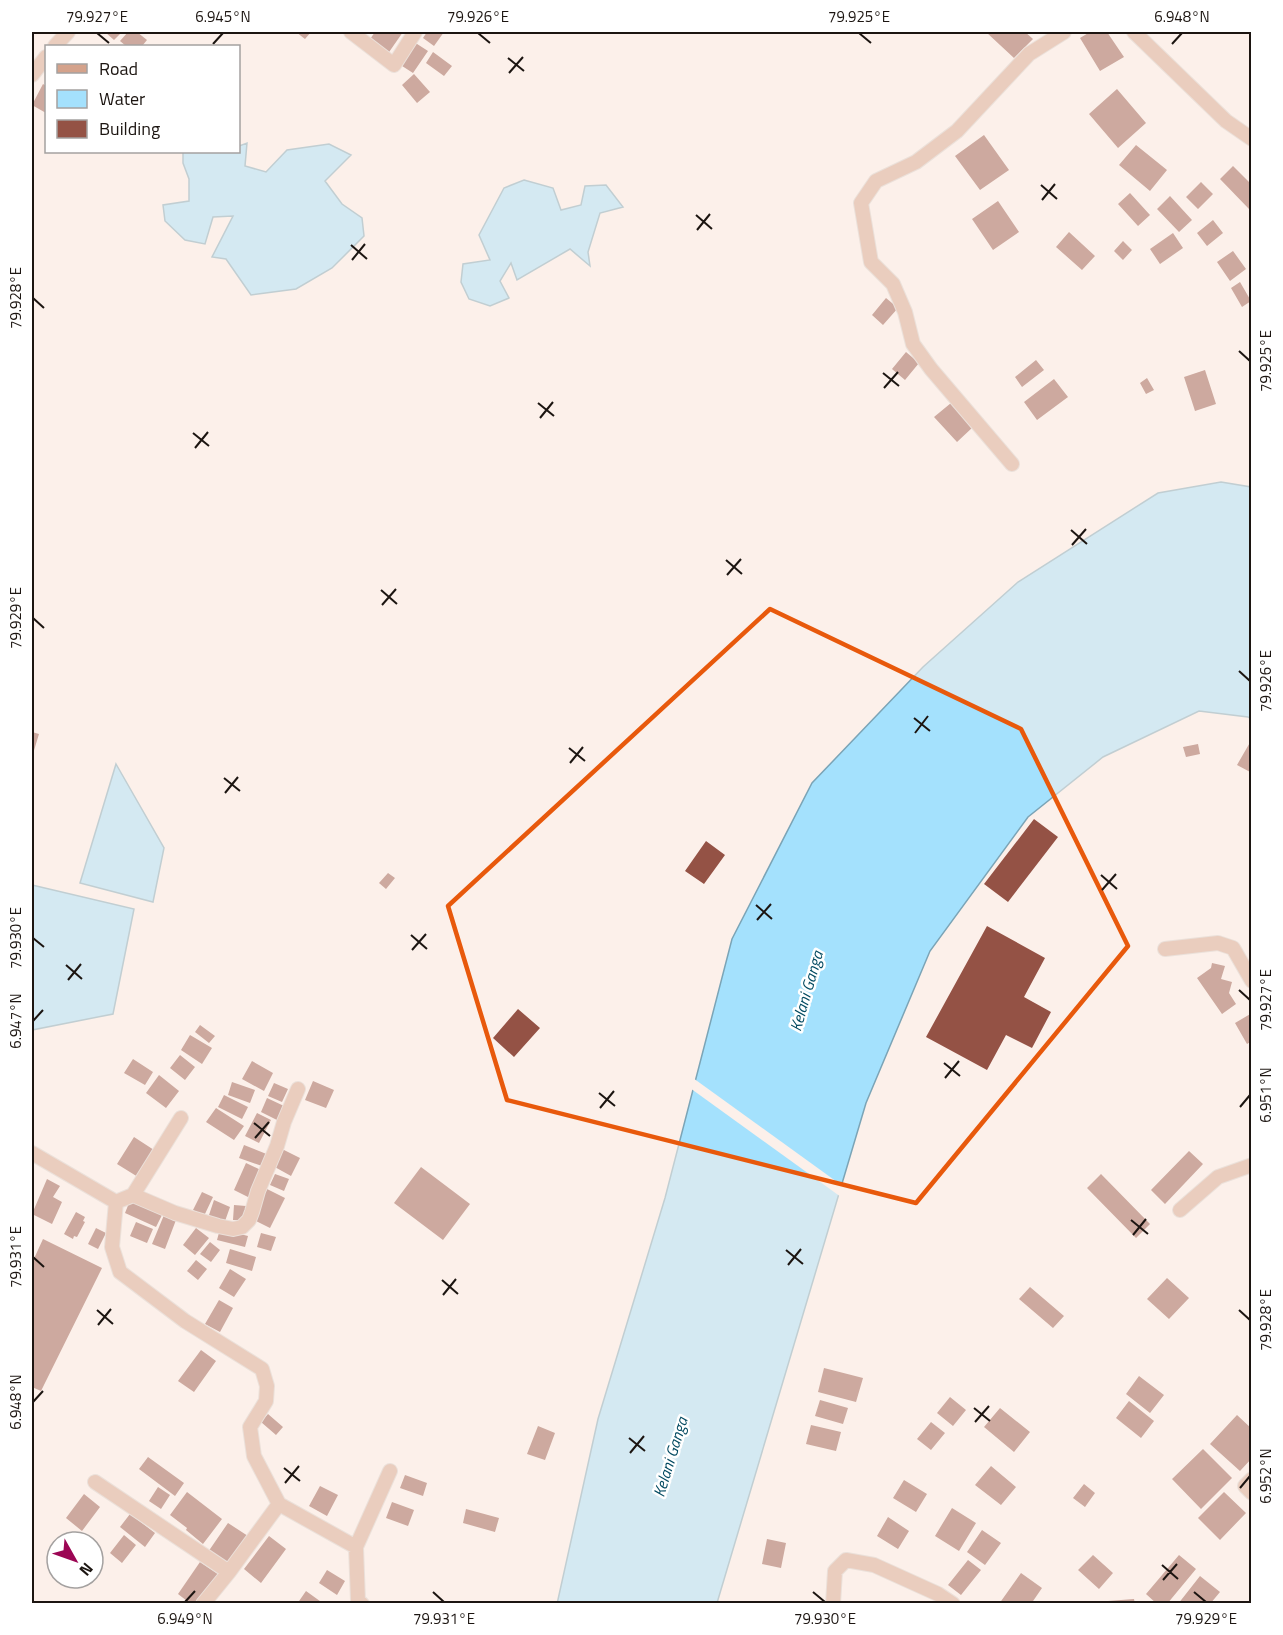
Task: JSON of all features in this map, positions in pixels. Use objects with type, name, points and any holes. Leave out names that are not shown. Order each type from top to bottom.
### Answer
[{"type":"street","points":[[56,45],[68,32]]},
{"type":"street","points":[[351,32],[394,64],[415,32]]},
{"type":"street","points":[[1012,464],[931,369],[913,344],[905,312],[893,284],[871,262],[861,203],[876,181],[916,162],[957,131],[1029,54],[1064,32]]},
{"type":"street","points":[[1134,32],[1226,121],[1251,139]]},
{"type":"street","points":[[32,75],[45,58]]},
{"type":"street","points":[[1165,949],[1218,943],[1233,948],[1251,981]]},
{"type":"street","points":[[133,1195],[175,1213],[233,1229],[242,1227],[249,1220],[298,1089]]},
{"type":"street","points":[[117,1202],[133,1195],[181,1118]]},
{"type":"street","points":[[32,1153],[117,1202]]},
{"type":"street","points":[[1180,1210],[1218,1177],[1251,1165]]},
{"type":"street","points":[[117,1202],[112,1247],[120,1272],[185,1321],[262,1370],[267,1386],[266,1401],[250,1427],[254,1456],[279,1504],[356,1547]]},
{"type":"street","points":[[362,1604],[358,1601],[356,1547],[390,1470]]},
{"type":"street","points":[[1251,1479],[1245,1486],[1251,1493]]},
{"type":"street","points":[[94,1482],[229,1572]]},
{"type":"street","points":[[203,1604],[279,1504]]},
{"type":"street","points":[[833,1604],[835,1571],[846,1560],[874,1565],[939,1594],[953,1604]]},
{"type":"highlighted area","points":[[770,609],[1021,729],[1128,946],[916,1203],[507,1100],[448,906]]},
{"type":"water","points":[[247,143],[245,166],[266,172],[287,150],[329,144],[351,155],[325,181],[342,204],[362,218],[364,236],[332,268],[296,289],[251,295],[226,259],[212,257],[233,216],[213,217],[205,244],[185,240],[165,221],[163,205],[189,201],[189,179],[183,163],[183,153],[240,153],[240,146]]},
{"type":"water","points":[[524,180],[553,188],[561,210],[581,205],[585,186],[606,185],[623,207],[600,213],[588,252],[590,266],[570,249],[517,280],[511,263],[500,281],[509,298],[490,306],[469,299],[461,282],[463,264],[490,260],[479,235],[504,188]]},
{"type":"water","name":"Kelani Ganga","points":[[1221,482],[1251,487],[1251,719],[1199,711],[1103,757],[1028,817],[930,951],[866,1103],[717,1603],[557,1604],[598,1419],[665,1198],[732,939],[812,783],[923,667],[1018,582],[1158,493]]},
{"type":"water","points":[[116,764],[164,848],[153,902],[80,883]]},
{"type":"water","points":[[32,885],[134,909],[113,1014],[32,1030]]},
{"type":"pier","points":[[693,1078],[844,1187],[841,1197],[690,1088]]},
{"type":"building","points":[[105,32],[122,32],[114,40]]},
{"type":"building","points":[[128,32],[137,32],[147,40],[143,45],[125,45],[120,41]]},
{"type":"building","points":[[296,32],[311,32],[305,39]]},
{"type":"building","points":[[375,32],[403,32],[387,55],[368,42]]},
{"type":"building","points":[[427,32],[444,32],[434,46],[423,38]]},
{"type":"building","points":[[986,32],[1025,32],[1033,39],[1014,58]]},
{"type":"building","points":[[1090,32],[1107,32],[1124,57],[1100,71],[1080,38]]},
{"type":"building","points":[[414,42],[428,51],[413,73],[399,64]]},
{"type":"building","points":[[433,52],[452,66],[444,76],[426,63]]},
{"type":"building","points":[[414,74],[430,92],[417,103],[402,85]]},
{"type":"building","points":[[43,84],[45,85],[45,112],[32,105]]},
{"type":"building","points":[[1117,89],[1146,123],[1118,148],[1089,114]]},
{"type":"building","points":[[984,135],[1009,170],[980,190],[955,156]]},
{"type":"building","points":[[1136,145],[1167,170],[1150,191],[1119,165]]},
{"type":"building","points":[[1233,166],[1252,185],[1252,208],[1249,209],[1220,179]]},
{"type":"building","points":[[1201,182],[1213,194],[1198,209],[1186,197]]},
{"type":"building","points":[[1130,193],[1150,215],[1138,226],[1118,204]]},
{"type":"building","points":[[1170,196],[1192,220],[1179,232],[1157,209]]},
{"type":"building","points":[[998,201],[1019,232],[993,250],[972,219]]},
{"type":"building","points":[[1213,220],[1223,233],[1207,246],[1197,233]]},
{"type":"building","points":[[1069,232],[1095,256],[1082,270],[1056,247]]},
{"type":"building","points":[[1173,233],[1183,248],[1160,264],[1150,249]]},
{"type":"building","points":[[1123,241],[1132,250],[1123,260],[1114,251]]},
{"type":"building","points":[[1233,251],[1246,269],[1230,281],[1217,262]]},
{"type":"building","points":[[1240,282],[1251,301],[1242,307],[1231,288]]},
{"type":"building","points":[[886,298],[898,308],[883,325],[872,315]]},
{"type":"building","points":[[906,352],[919,363],[905,380],[892,369]]},
{"type":"building","points":[[1036,360],[1044,370],[1022,387],[1015,377]]},
{"type":"building","points":[[1205,370],[1216,404],[1195,411],[1184,377]]},
{"type":"building","points":[[1147,378],[1154,390],[1146,394],[1140,383]]},
{"type":"building","points":[[1054,379],[1068,397],[1037,420],[1024,402]]},
{"type":"building","points":[[951,403],[973,427],[957,442],[934,417]]},
{"type":"building","points":[[32,732],[39,734],[32,757]]},
{"type":"building","points":[[1252,739],[1252,773],[1237,765]]},
{"type":"building","points":[[1198,744],[1200,754],[1186,757],[1183,747]]},
{"type":"building","points":[[1034,819],[1058,837],[1008,902],[984,884]]},
{"type":"building","points":[[706,841],[725,855],[704,884],[685,871]]},
{"type":"building","points":[[388,873],[395,878],[386,889],[379,883]]},
{"type":"building","points":[[987,926],[1045,958],[1024,997],[1051,1012],[1032,1048],[1006,1035],[987,1070],[926,1037]]},
{"type":"building","points":[[1212,963],[1225,966],[1221,979],[1232,982],[1229,993],[1236,1004],[1222,1014],[1197,978],[1211,968]]},
{"type":"building","points":[[518,1009],[540,1028],[514,1057],[493,1038]]},
{"type":"building","points":[[1252,1013],[1252,1041],[1247,1044],[1235,1023]]},
{"type":"building","points":[[200,1025],[215,1036],[209,1043],[195,1032]]},
{"type":"building","points":[[190,1035],[212,1048],[202,1064],[181,1050]]},
{"type":"building","points":[[180,1055],[195,1067],[185,1080],[170,1068]]},
{"type":"building","points":[[133,1059],[153,1072],[145,1085],[124,1073]]},
{"type":"building","points":[[252,1061],[273,1073],[264,1091],[242,1079]]},
{"type":"building","points":[[159,1075],[179,1091],[166,1108],[146,1093]]},
{"type":"building","points":[[313,1081],[334,1090],[326,1108],[305,1100]]},
{"type":"building","points":[[232,1082],[255,1090],[250,1103],[228,1095]]},
{"type":"building","points":[[274,1083],[288,1089],[282,1102],[268,1096]]},
{"type":"building","points":[[224,1095],[248,1107],[242,1119],[218,1107]]},
{"type":"building","points":[[267,1098],[284,1106],[277,1120],[261,1112]]},
{"type":"building","points":[[216,1108],[244,1126],[234,1140],[206,1122]]},
{"type":"building","points":[[257,1113],[271,1120],[259,1143],[245,1136]]},
{"type":"building","points":[[134,1137],[154,1150],[138,1177],[117,1164]]},
{"type":"building","points":[[244,1145],[269,1155],[265,1167],[239,1158]]},
{"type":"building","points":[[282,1149],[300,1158],[291,1176],[273,1166]]},
{"type":"building","points":[[1189,1151],[1203,1164],[1165,1204],[1151,1190]]},
{"type":"building","points":[[246,1163],[263,1171],[250,1198],[234,1190]]},
{"type":"building","points":[[421,1167],[470,1204],[443,1240],[394,1203]]},
{"type":"building","points":[[275,1174],[289,1179],[284,1191],[270,1185]]},
{"type":"building","points":[[1101,1174],[1150,1224],[1136,1238],[1087,1188]]},
{"type":"building","points":[[47,1179],[60,1186],[53,1197],[62,1202],[52,1224],[32,1214]]},
{"type":"building","points":[[267,1189],[285,1198],[270,1228],[252,1219]]},
{"type":"building","points":[[202,1192],[213,1197],[204,1216],[193,1210]]},
{"type":"building","points":[[131,1198],[163,1213],[156,1227],[125,1213]]},
{"type":"building","points":[[214,1200],[230,1207],[224,1224],[208,1218]]},
{"type":"building","points":[[234,1205],[246,1206],[245,1220],[233,1220]]},
{"type":"building","points":[[76,1212],[85,1217],[83,1221],[85,1222],[77,1237],[74,1236],[73,1239],[64,1234]]},
{"type":"building","points":[[164,1215],[176,1220],[165,1249],[152,1244]]},
{"type":"building","points":[[136,1222],[153,1229],[147,1243],[130,1236]]},
{"type":"building","points":[[96,1228],[106,1233],[98,1249],[88,1244]]},
{"type":"building","points":[[196,1228],[209,1238],[195,1255],[183,1245]]},
{"type":"building","points":[[220,1229],[248,1236],[245,1247],[217,1240]]},
{"type":"building","points":[[261,1233],[276,1237],[271,1251],[257,1247]]},
{"type":"building","points":[[43,1239],[102,1268],[41,1391],[32,1387],[32,1263]]},
{"type":"building","points":[[210,1242],[220,1250],[211,1262],[200,1254]]},
{"type":"building","points":[[230,1249],[256,1257],[252,1271],[226,1263]]},
{"type":"building","points":[[196,1260],[207,1269],[198,1280],[187,1271]]},
{"type":"building","points":[[230,1269],[246,1279],[234,1297],[219,1288]]},
{"type":"building","points":[[1167,1278],[1189,1298],[1169,1319],[1147,1299]]},
{"type":"building","points":[[1030,1287],[1064,1316],[1053,1328],[1019,1299]]},
{"type":"building","points":[[219,1300],[233,1308],[220,1332],[205,1324]]},
{"type":"building","points":[[201,1350],[216,1361],[194,1392],[178,1381]]},
{"type":"building","points":[[824,1368],[863,1378],[856,1402],[818,1392]]},
{"type":"building","points":[[1139,1376],[1164,1395],[1150,1413],[1126,1394]]},
{"type":"building","points":[[950,1397],[966,1410],[953,1426],[937,1413]]},
{"type":"building","points":[[820,1400],[848,1408],[843,1424],[815,1416]]},
{"type":"building","points":[[1129,1401],[1154,1421],[1141,1438],[1116,1418]]},
{"type":"building","points":[[1000,1408],[1030,1432],[1014,1452],[984,1427]]},
{"type":"building","points":[[268,1414],[283,1427],[276,1435],[261,1422]]},
{"type":"building","points":[[1237,1415],[1252,1429],[1252,1458],[1240,1471],[1210,1444]]},
{"type":"building","points":[[931,1422],[945,1433],[931,1450],[917,1439]]},
{"type":"building","points":[[811,1425],[841,1432],[836,1451],[806,1444]]},
{"type":"building","points":[[538,1426],[555,1433],[545,1460],[527,1454]]},
{"type":"building","points":[[1203,1449],[1232,1478],[1201,1509],[1172,1479]]},
{"type":"building","points":[[148,1457],[184,1483],[175,1496],[139,1469]]},
{"type":"building","points":[[991,1466],[1016,1487],[1001,1505],[975,1485]]},
{"type":"building","points":[[405,1475],[427,1483],[423,1496],[400,1488]]},
{"type":"building","points":[[904,1480],[927,1494],[916,1512],[893,1498]]},
{"type":"building","points":[[1084,1484],[1095,1493],[1085,1507],[1073,1498]]},
{"type":"building","points":[[320,1486],[338,1495],[327,1516],[309,1506]]},
{"type":"building","points":[[158,1487],[170,1495],[161,1509],[149,1501]]},
{"type":"building","points":[[187,1492],[222,1519],[203,1544],[170,1515]]},
{"type":"building","points":[[1224,1492],[1246,1513],[1220,1540],[1198,1518]]},
{"type":"building","points":[[84,1494],[100,1507],[83,1530],[66,1518]]},
{"type":"building","points":[[392,1502],[414,1510],[408,1526],[386,1518]]},
{"type":"building","points":[[952,1508],[976,1523],[959,1551],[935,1536]]},
{"type":"building","points":[[466,1509],[499,1518],[495,1532],[463,1523]]},
{"type":"building","points":[[130,1514],[155,1533],[145,1547],[120,1527]]},
{"type":"building","points":[[888,1517],[909,1531],[898,1549],[877,1536]]},
{"type":"building","points":[[228,1523],[248,1536],[228,1565],[208,1552]]},
{"type":"building","points":[[982,1530],[1001,1543],[985,1565],[967,1552]]},
{"type":"building","points":[[124,1535],[136,1545],[122,1563],[110,1553]]},
{"type":"building","points":[[269,1536],[286,1549],[261,1583],[244,1569]]},
{"type":"building","points":[[767,1539],[786,1543],[781,1568],[762,1564]]},
{"type":"building","points":[[1093,1555],[1113,1573],[1099,1589],[1078,1570]]},
{"type":"building","points":[[1179,1555],[1196,1569],[1167,1604],[1157,1604],[1146,1594]]},
{"type":"building","points":[[968,1560],[981,1570],[961,1595],[948,1585]]},
{"type":"building","points":[[200,1562],[218,1574],[198,1604],[191,1604],[178,1594]]},
{"type":"building","points":[[327,1570],[345,1581],[337,1595],[319,1583]]},
{"type":"building","points":[[1021,1573],[1042,1588],[1031,1604],[999,1604]]},
{"type":"building","points":[[1200,1576],[1220,1592],[1210,1604],[1178,1604]]},
{"type":"building","points":[[306,1591],[324,1604],[297,1604]]},
{"type":"building","points":[[1134,1599],[1135,1604],[1108,1604],[1108,1601]]}]
